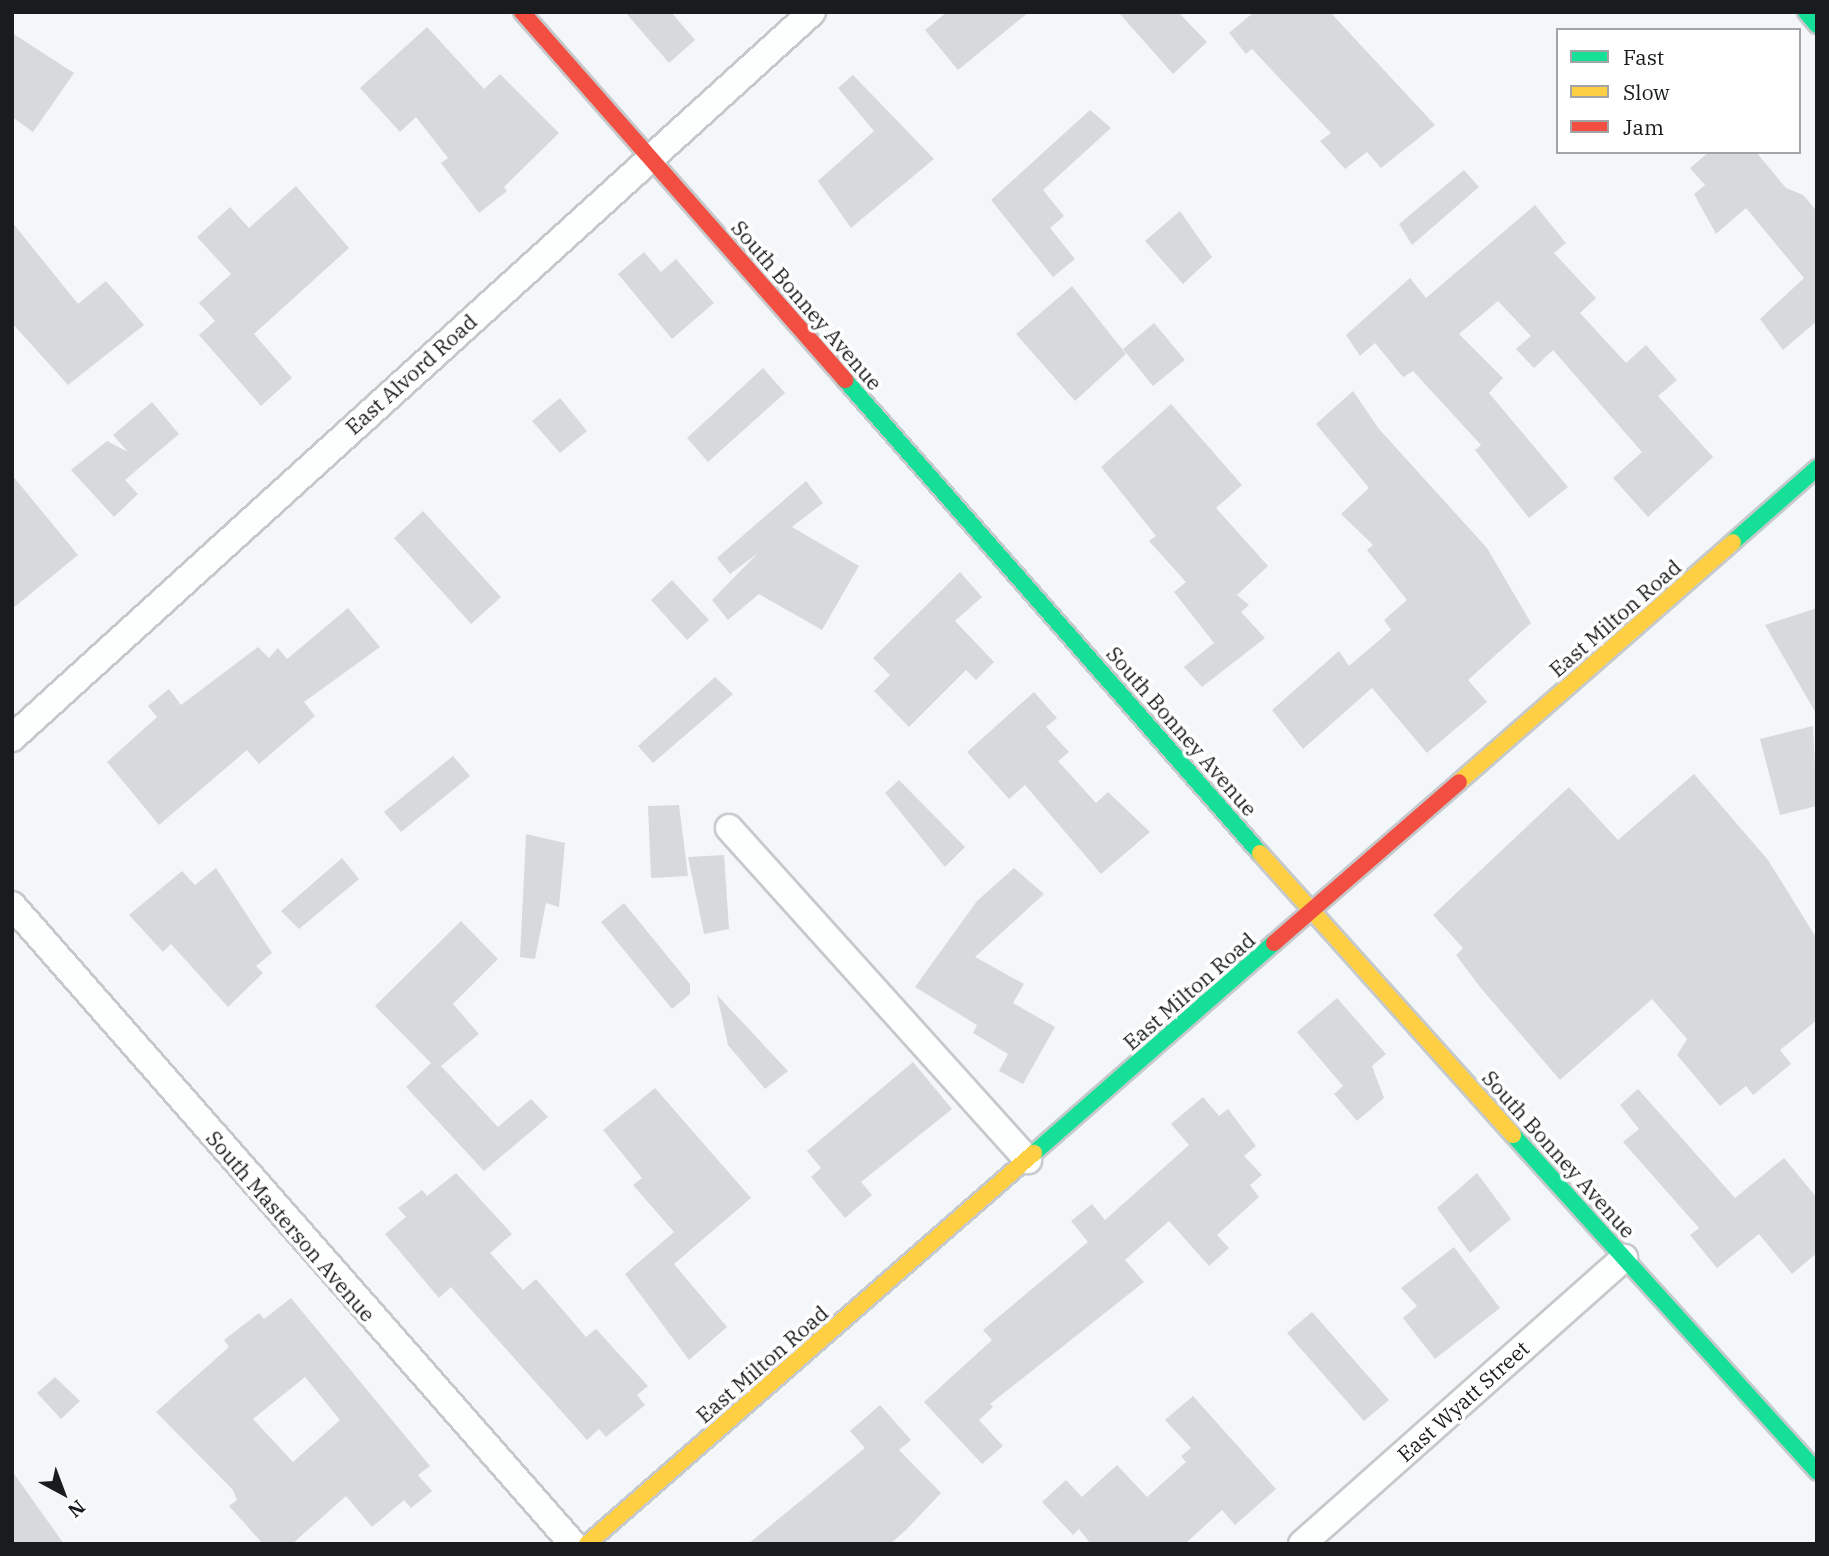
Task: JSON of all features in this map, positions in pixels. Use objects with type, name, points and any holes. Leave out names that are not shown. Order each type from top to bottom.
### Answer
[{"type":"street","name":"South Bonney Avenue","points":[[522,12],[1312,912],[1817,1472]]},
{"type":"street","name":"East Alvord Road","points":[[12,738],[649,157],[812,12]]},
{"type":"street","points":[[1806,12],[1817,24]]},
{"type":"street","name":"East Milton Road","points":[[587,1544],[1817,468]]},
{"type":"street","points":[[729,828],[1028,1160]]},
{"type":"street","name":"South Masterson Avenue","points":[[12,905],[573,1544]]},
{"type":"street","name":"East Wyatt Street","points":[[1303,1544],[1624,1258]]},
{"type":"building","points":[[625,12],[671,12],[695,40],[669,63]]},
{"type":"building","points":[[947,12],[1029,12],[958,70],[925,30]]},
{"type":"building","points":[[1118,12],[1178,12],[1207,42],[1173,74]]},
{"type":"building","points":[[1254,12],[1330,12],[1435,125],[1381,168],[1367,152],[1345,169],[1320,141],[1331,133],[1252,49],[1246,54],[1229,33]]},
{"type":"building","points":[[427,27],[484,89],[500,74],[559,133],[504,187],[507,191],[479,213],[441,163],[448,158],[416,117],[400,132],[360,88]]},
{"type":"building","points":[[12,33],[74,73],[33,132],[12,117]]},
{"type":"building","points":[[853,75],[934,159],[851,228],[818,181],[874,131],[838,88]]},
{"type":"building","points":[[1090,110],[1111,128],[1043,190],[1064,216],[1050,228],[1075,259],[1053,277],[991,200]]},
{"type":"building","points":[[1707,154],[1758,154],[1786,188],[1803,195],[1817,211],[1817,321],[1783,350],[1760,319],[1804,278],[1746,208],[1716,234],[1694,194],[1705,185],[1690,168]]},
{"type":"building","points":[[1464,170],[1479,187],[1412,245],[1399,224]]},
{"type":"building","points":[[296,186],[349,248],[254,334],[292,378],[261,406],[199,335],[215,321],[199,303],[231,274],[197,237],[230,207],[249,228]]},
{"type":"building","points":[[1535,205],[1566,243],[1554,253],[1596,298],[1580,313],[1626,363],[1646,345],[1677,380],[1658,396],[1713,457],[1648,517],[1613,478],[1642,452],[1553,350],[1534,368],[1516,349],[1531,336],[1498,301],[1459,334],[1503,378],[1489,393],[1568,487],[1529,518],[1475,450],[1481,445],[1413,371],[1403,377],[1375,343],[1360,356],[1346,335],[1410,278],[1426,298]]},
{"type":"building","points":[[1180,211],[1212,257],[1183,284],[1145,241]]},
{"type":"building","points":[[12,222],[78,304],[106,281],[144,325],[68,385],[12,323]]},
{"type":"building","points":[[644,252],[661,272],[676,259],[714,303],[672,339],[618,274]]},
{"type":"building","points":[[1072,286],[1126,354],[1075,401],[1016,334]]},
{"type":"building","points":[[1154,323],[1185,360],[1153,386],[1123,349]]},
{"type":"building","points":[[763,368],[785,393],[708,462],[687,438]]},
{"type":"building","points":[[1353,391],[1379,429],[1487,548],[1531,623],[1468,680],[1487,702],[1427,753],[1372,688],[1303,749],[1272,710],[1339,651],[1349,666],[1391,630],[1384,620],[1407,600],[1367,550],[1373,545],[1341,514],[1369,488],[1316,424]]},
{"type":"building","points":[[560,398],[587,431],[560,453],[532,421]]},
{"type":"building","points":[[152,402],[179,434],[125,480],[138,494],[114,517],[71,470],[107,441],[128,452],[113,435]]},
{"type":"building","points":[[1171,404],[1242,485],[1216,508],[1268,566],[1237,595],[1249,605],[1241,612],[1265,638],[1202,687],[1184,667],[1214,643],[1174,592],[1186,582],[1149,541],[1156,536],[1101,467]]},
{"type":"building","points":[[12,475],[78,555],[12,609]]},
{"type":"building","points":[[806,481],[823,503],[792,527],[859,566],[822,630],[759,594],[728,620],[712,600],[758,553],[730,574],[717,558]]},
{"type":"building","points":[[423,511],[501,597],[471,624],[394,538]]},
{"type":"building","points":[[960,572],[982,597],[955,621],[994,662],[976,680],[966,670],[909,727],[874,691],[890,675],[873,658]]},
{"type":"building","points":[[672,580],[709,620],[687,640],[651,600]]},
{"type":"building","points":[[348,608],[380,647],[304,702],[315,716],[259,764],[247,750],[159,825],[107,762],[157,717],[148,706],[169,689],[181,705],[258,647],[269,658],[278,648],[287,659]]},
{"type":"building","points":[[1817,608],[1817,715],[1765,625]]},
{"type":"building","points":[[715,677],[733,694],[653,763],[638,746]]},
{"type":"building","points":[[1034,692],[1057,718],[1046,727],[1069,752],[1058,761],[1096,803],[1108,792],[1150,832],[1101,874],[1025,785],[1009,799],[967,752]]},
{"type":"building","points":[[1813,726],[1817,806],[1780,815],[1760,739]]},
{"type":"building","points":[[453,756],[470,776],[401,832],[384,812]]},
{"type":"building","points":[[1694,774],[1768,860],[1817,939],[1817,1020],[1780,1050],[1791,1064],[1753,1095],[1746,1086],[1720,1106],[1677,1055],[1687,1039],[1652,999],[1560,1080],[1480,987],[1456,955],[1463,948],[1433,915],[1569,787],[1618,840]]},
{"type":"building","points":[[899,780],[965,847],[945,867],[885,793]]},
{"type":"building","points":[[679,805],[688,876],[651,878],[648,806]]},
{"type":"building","points":[[526,834],[565,843],[559,907],[546,903],[535,959],[520,957]]},
{"type":"building","points":[[724,855],[729,929],[704,934],[688,857]]},
{"type":"building","points":[[342,858],[359,879],[299,929],[281,911]]},
{"type":"building","points":[[216,868],[272,953],[256,966],[263,973],[228,1007],[171,944],[163,952],[129,915],[182,871],[195,885]]},
{"type":"building","points":[[1014,868],[1044,894],[975,957],[1024,984],[1013,1003],[1055,1027],[1023,1084],[999,1071],[1008,1054],[973,1033],[977,1025],[915,987],[977,901]]},
{"type":"building","points":[[624,903],[690,984],[690,994],[672,1009],[601,922]]},
{"type":"building","points":[[461,921],[498,959],[453,1004],[479,1034],[441,1066],[498,1127],[531,1099],[548,1117],[484,1171],[406,1087],[431,1063],[375,1006]]},
{"type":"building","points":[[717,995],[788,1071],[765,1089],[728,1045]]},
{"type":"building","points":[[1337,998],[1386,1054],[1372,1066],[1384,1098],[1357,1121],[1334,1094],[1343,1086],[1297,1032]]},
{"type":"building","points":[[913,1062],[952,1109],[861,1182],[872,1195],[845,1218],[811,1177],[821,1168],[807,1151]]},
{"type":"building","points":[[655,1088],[751,1198],[674,1264],[727,1327],[689,1360],[625,1274],[674,1232],[633,1185],[642,1178],[603,1130]]},
{"type":"building","points":[[1638,1089],[1735,1198],[1784,1158],[1817,1198],[1817,1253],[1792,1274],[1759,1234],[1717,1268],[1690,1235],[1699,1228],[1623,1142],[1639,1129],[1620,1105]]},
{"type":"building","points":[[1203,1097],[1219,1116],[1228,1109],[1256,1146],[1244,1156],[1262,1175],[1250,1185],[1259,1197],[1217,1235],[1229,1248],[1209,1266],[1169,1221],[1125,1260],[1144,1282],[990,1404],[993,1407],[979,1420],[1003,1446],[982,1464],[924,1402],[992,1340],[983,1330],[1088,1242],[1071,1221],[1092,1204],[1105,1220],[1189,1145],[1171,1124]]},
{"type":"building","points":[[456,1173],[512,1234],[490,1253],[523,1290],[536,1279],[586,1337],[596,1329],[648,1386],[637,1395],[645,1405],[606,1437],[599,1429],[587,1440],[451,1287],[439,1298],[385,1234],[406,1217],[398,1208],[422,1190],[427,1196]]},
{"type":"building","points":[[1477,1173],[1511,1219],[1470,1253],[1437,1208]]},
{"type":"building","points":[[1454,1247],[1500,1308],[1435,1359],[1403,1318],[1417,1306],[1401,1288]]},
{"type":"building","points":[[291,1298],[430,1466],[418,1475],[432,1491],[411,1508],[404,1500],[372,1527],[346,1496],[292,1544],[263,1544],[229,1506],[237,1500],[233,1490],[156,1412],[229,1347],[224,1340],[259,1313],[264,1319]],"holes":[[[305,1377],[340,1420],[293,1462],[253,1419]]]},
{"type":"building","points":[[1312,1312],[1389,1400],[1364,1421],[1287,1333]]},
{"type":"building","points":[[55,1377],[80,1401],[61,1419],[37,1393]]},
{"type":"building","points":[[1193,1396],[1276,1489],[1235,1525],[1222,1510],[1185,1544],[1091,1544],[1079,1529],[1073,1535],[1042,1502],[1066,1480],[1082,1497],[1117,1465],[1147,1497],[1186,1462],[1181,1456],[1191,1448],[1165,1420]]},
{"type":"building","points":[[880,1405],[911,1440],[899,1450],[941,1493],[906,1530],[890,1544],[748,1544],[865,1448],[850,1431]]},
{"type":"building","points":[[12,1471],[64,1544],[12,1544]]},
{"type":"traffic: fast","points":[[1806,12],[1817,25]]},
{"type":"traffic: fast","points":[[845,380],[1260,853]]},
{"type":"traffic: fast","points":[[1733,542],[1817,468]]},
{"type":"traffic: fast","points":[[1034,1153],[1274,943]]},
{"type":"traffic: fast","points":[[1513,1135],[1817,1472]]},
{"type":"traffic: slow","points":[[1459,782],[1733,542]]},
{"type":"traffic: slow","points":[[1260,853],[1513,1135]]},
{"type":"traffic: slow","points":[[587,1544],[1034,1153]]},
{"type":"traffic: jam","points":[[522,12],[845,380]]},
{"type":"traffic: jam","points":[[1274,943],[1459,782]]}]
